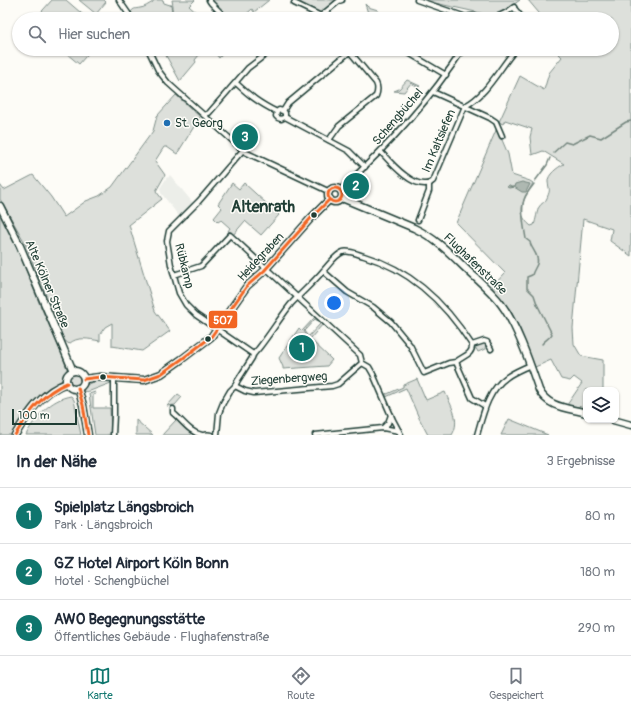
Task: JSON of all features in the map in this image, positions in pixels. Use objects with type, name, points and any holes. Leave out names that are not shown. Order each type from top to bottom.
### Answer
[{"type":"main road","points":[[335,188],[340,190],[342,193],[342,198],[338,201],[332,201],[330,199],[330,192],[335,188]]},
{"type":"main road","name":"Flughafenstraße","points":[[342,198],[418,230],[445,248],[493,294],[502,305],[514,326],[540,392],[547,401],[583,412]]},
{"type":"main road","name":"Heidegraben","points":[[84,379],[100,377],[144,380],[161,374],[209,339],[244,290],[330,199]]},
{"type":"main road","name":"Alte Kölner Straße","points":[[0,206],[20,246],[73,371]]},
{"type":"main road","points":[[15,435],[28,414],[46,395],[59,386],[67,384],[70,387],[78,388],[82,385],[84,379],[80,372],[73,371],[67,376],[67,384]]},
{"type":"main road","points":[[78,388],[83,405],[88,435]]},
{"type":"main road","points":[[619,422],[631,425]]},
{"type":"street","points":[[120,0],[128,12]]},
{"type":"street","points":[[210,0],[220,12]]},
{"type":"street","points":[[326,12],[342,0]]},
{"type":"street","points":[[417,0],[450,12]]},
{"type":"street","points":[[294,2],[310,12]]},
{"type":"street","points":[[507,12],[514,7],[518,12]]},
{"type":"street","points":[[151,56],[158,70],[168,83],[243,150],[263,161],[330,192]]},
{"type":"street","points":[[204,116],[209,114],[248,68],[264,56]]},
{"type":"street","points":[[277,112],[279,110],[283,110],[288,103],[345,56]]},
{"type":"street","points":[[329,140],[339,126],[376,96],[377,93],[378,88],[376,82],[356,56]]},
{"type":"street","points":[[414,56],[446,75]]},
{"type":"street","name":"Schengbüchel","points":[[340,190],[380,152],[433,92],[459,56]]},
{"type":"street","points":[[465,106],[494,79],[511,56]]},
{"type":"street","points":[[236,83],[256,100],[277,112]]},
{"type":"street","points":[[433,92],[496,122],[502,136]]},
{"type":"street","name":"Im Kaltsiefen","points":[[380,152],[408,177],[423,184],[430,183],[434,180],[465,106]]},
{"type":"street","points":[[283,110],[285,117]]},
{"type":"street","points":[[277,112],[276,116],[278,118],[281,119],[285,117],[349,151],[365,167]]},
{"type":"street","name":"Rübkamp","points":[[243,150],[199,201],[168,233],[167,250],[181,297],[186,305],[196,314],[253,354]]},
{"type":"street","name":"Im Kaltsiefen","points":[[418,220],[429,191],[430,183]]},
{"type":"street","points":[[174,275],[201,266],[230,235],[360,355],[362,363],[369,367],[373,374],[400,433]]},
{"type":"street","points":[[217,435],[220,409],[225,398],[235,386],[253,354],[297,298],[323,271],[339,255],[345,252],[370,258],[396,270],[417,283],[432,295],[454,318],[472,345],[471,352],[456,362],[449,363],[424,373],[410,345],[391,322],[373,307],[347,292],[323,271]]},
{"type":"street","points":[[472,345],[484,341],[487,342],[491,349]]},
{"type":"street","points":[[456,362],[472,398],[485,406]]},
{"type":"street","name":"Ziegenbergweg","points":[[235,386],[245,392],[258,393],[332,386],[338,384],[362,363]]},
{"type":"street","points":[[477,435],[485,406],[493,392],[508,376],[530,365]]},
{"type":"street","points":[[113,435],[114,378]]},
{"type":"street","points":[[173,409],[174,413],[185,422],[190,430],[202,435],[211,435]]},
{"type":"street","points":[[383,428],[388,423],[391,415]]},
{"type":"street","points":[[315,435],[383,428],[400,433]]},
{"type":"shaded area","points":[[52,0],[66,0],[80,12],[41,12]]},
{"type":"shaded area","points":[[79,0],[104,0],[106,2],[98,12],[94,12]]},
{"type":"shaded area","points":[[153,0],[163,0],[164,3],[173,6],[172,0],[195,0],[189,6],[196,12],[131,12],[135,9],[145,7],[153,2]]},
{"type":"shaded area","points":[[213,0],[269,0],[254,12],[252,9],[249,12],[222,12],[213,3]]},
{"type":"shaded area","points":[[302,0],[337,0],[324,12],[318,12],[300,4]]},
{"type":"shaded area","points":[[420,0],[520,0],[503,12],[476,12],[435,3],[432,4]]},
{"type":"shaded area","points":[[528,0],[631,0],[631,256],[610,241],[612,229],[583,219],[573,328],[574,344],[581,356],[603,360],[603,387],[583,387],[583,408],[567,405],[582,383],[574,377],[570,381],[561,379],[551,360],[535,367],[511,311],[492,287],[505,273],[456,223],[497,128],[508,154],[512,175],[533,183],[525,199],[522,210],[526,221],[531,226],[534,225],[539,207],[545,202],[549,193],[548,179],[556,169],[564,164],[543,151],[532,155],[530,137],[532,129],[505,120],[503,124],[499,122],[520,76],[544,90],[549,73],[562,57],[561,56],[619,56],[619,12],[538,12]]},
{"type":"shaded area","points":[[365,4],[368,7],[378,10],[377,12],[368,12]]},
{"type":"shaded area","points":[[69,56],[86,56],[79,64]]},
{"type":"shaded area","points":[[166,56],[198,56],[195,60],[196,62],[180,81]]},
{"type":"shaded area","points":[[407,80],[420,86],[419,87],[411,83],[404,92],[394,91],[399,89]]},
{"type":"shaded area","points":[[176,95],[200,117],[177,154],[167,147],[164,147],[155,161],[165,175],[156,191],[162,199],[129,225],[155,311],[170,331],[142,351],[112,346],[112,323],[105,327],[100,334],[100,341],[79,339],[72,341],[69,344],[64,340],[24,241],[0,199],[0,185],[4,190],[33,175],[51,197],[64,217],[86,201],[99,196],[112,187],[153,131],[157,116]]},
{"type":"shaded area","points":[[170,175],[193,203],[182,216],[178,215],[161,193],[160,188]]},
{"type":"shaded area","points":[[522,182],[530,184],[526,192],[522,192],[514,187],[515,184]]},
{"type":"shaded area","points":[[232,183],[239,189],[244,183],[279,215],[261,235],[245,221],[233,235],[228,231],[230,228],[221,220],[218,222],[214,218],[222,208],[218,204]]},
{"type":"shaded area","points":[[0,211],[67,369],[67,372],[62,380],[46,391],[25,413],[11,435],[0,435]]},
{"type":"shaded area","points":[[315,317],[318,321],[315,319],[304,331],[308,337],[321,323],[323,324],[310,339],[332,360],[327,366],[283,369],[279,358],[299,328],[302,331]]},
{"type":"shaded area","points":[[483,342],[486,343],[485,349],[478,352],[474,345]]},
{"type":"shaded area","points":[[75,374],[79,376],[81,380],[79,384],[75,386],[71,384],[69,380],[71,376]]},
{"type":"shaded area","points":[[417,379],[426,400],[445,392],[454,413],[456,424],[452,435],[428,435],[406,388],[386,397],[386,393],[387,394],[403,387],[403,385]]},
{"type":"shaded area","points":[[108,380],[111,383],[83,392],[83,387],[92,382]]},
{"type":"shaded area","points":[[95,392],[96,394],[93,395],[93,408],[110,408],[111,434],[95,435],[89,394]]},
{"type":"shaded area","points":[[178,394],[182,397],[175,405],[167,406]]},
{"type":"shaded area","points":[[71,396],[74,400],[81,435],[26,435],[44,410],[57,401]]},
{"type":"shaded area","points":[[509,419],[548,435],[501,435]]},
{"type":"shaded area","points":[[136,420],[153,435],[136,435]]},
{"type":"shaded area","points":[[176,420],[192,433],[190,435],[162,435]]},
{"type":"waterway","points":[[171,5],[172,12]]},
{"type":"waterway","points":[[553,153],[565,142],[572,144],[590,135],[601,138],[626,122],[631,121]]},
{"type":"waterway","points":[[535,181],[547,165],[550,158]]},
{"type":"waterway","points":[[534,184],[525,197],[523,218],[526,239],[530,242],[538,261],[532,275],[527,277],[527,288],[534,295],[552,334],[542,344]]},
{"type":"transit line","name":"507","points":[[335,188],[340,190],[342,195],[340,200],[335,202],[330,200],[328,195],[330,190],[335,188]]},
{"type":"transit line","name":"507","points":[[84,379],[100,377],[144,380],[161,374],[182,359],[211,337],[247,286],[264,271],[330,199]]},
{"type":"transit line","name":"507","points":[[15,435],[37,404],[50,392],[67,383]]},
{"type":"transit line","name":"507","points":[[78,388],[83,405],[88,435]]},
{"type":"place","name":"St. Georg","points":[[167,123]]},
{"type":"place","name":"AWO Begegnungsstätte","points":[[245,137]]},
{"type":"place","name":"GZ Hotel Airport Köln Bonn","points":[[356,186]]},
{"type":"place","name":"Spielplatz Längsbroich","points":[[302,348]]},
{"type":"district","name":"Altenrath","points":[[263,207]]}]
